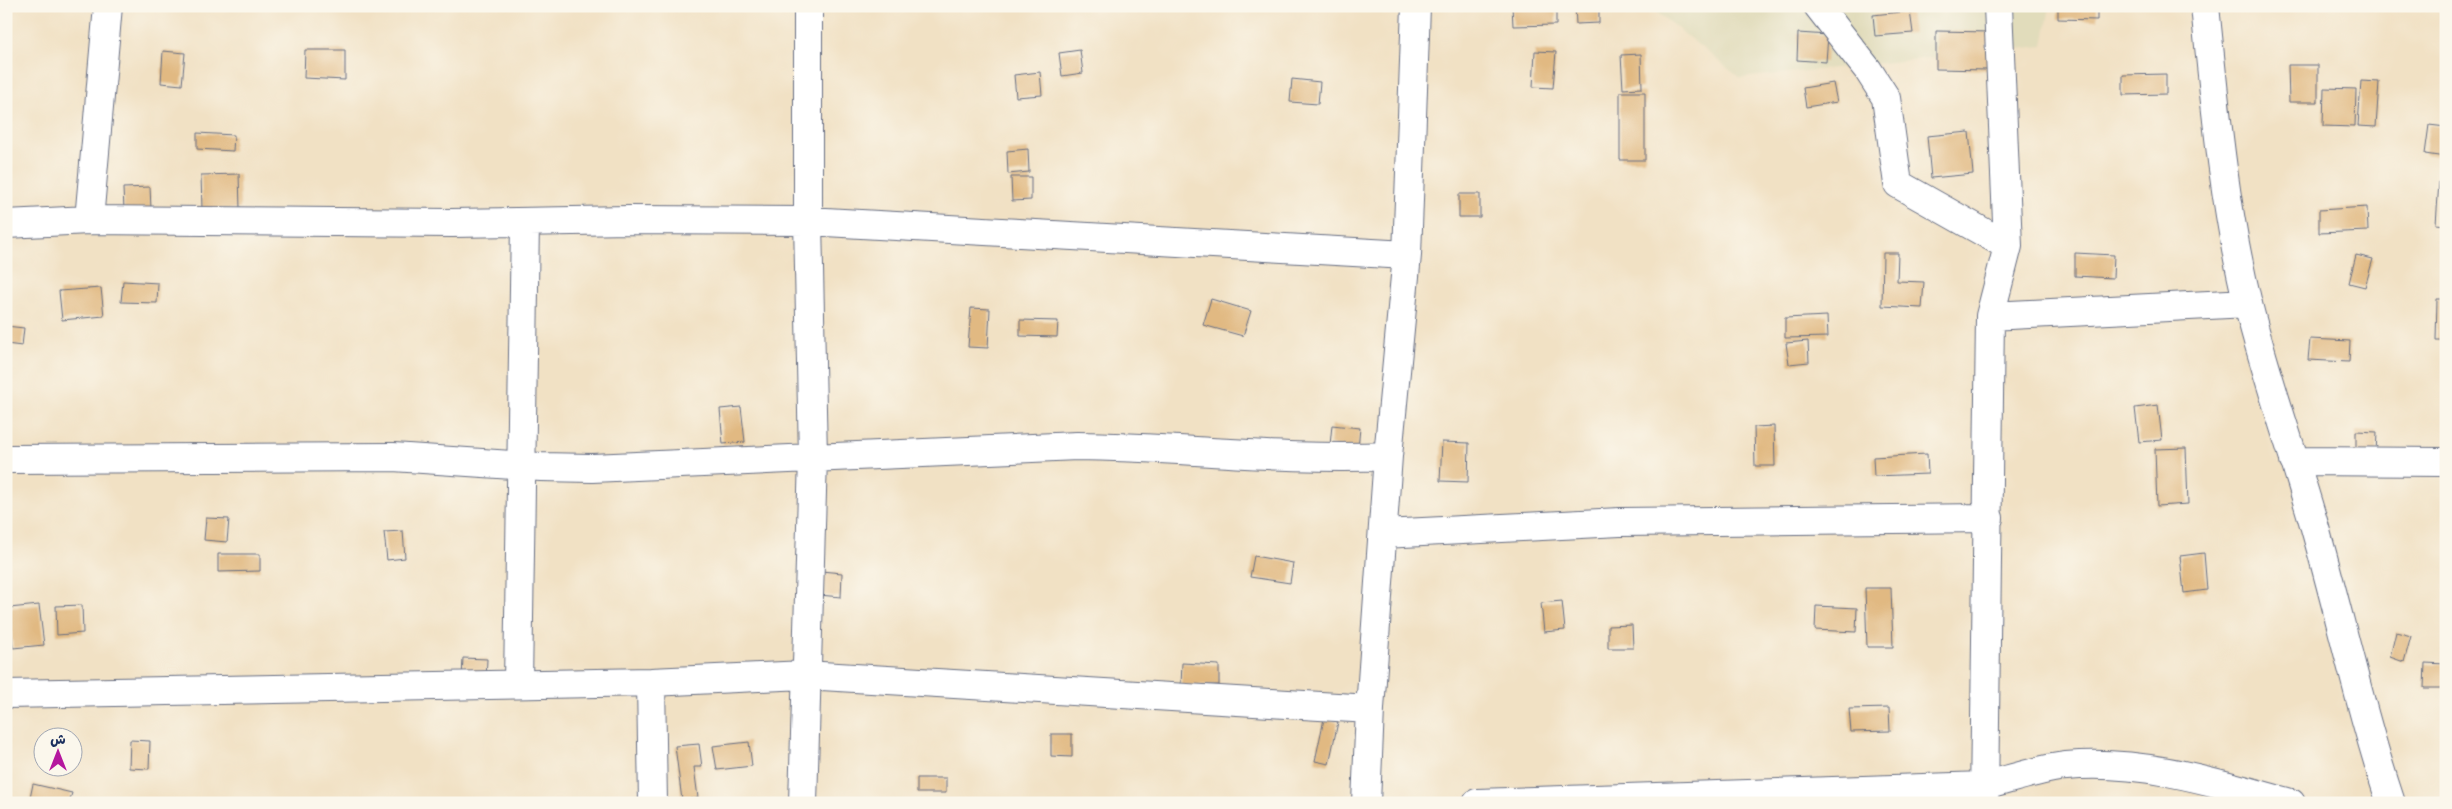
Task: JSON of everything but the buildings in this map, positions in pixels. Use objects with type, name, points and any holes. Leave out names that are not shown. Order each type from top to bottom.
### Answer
[{"type":"street","points":[[89,220],[108,6]]},
{"type":"street","points":[[803,803],[805,675],[813,457],[808,221],[808,6]]},
{"type":"street","points":[[1366,803],[1370,709],[1388,456],[1407,255],[1416,6]]},
{"type":"street","points":[[1818,6],[1868,70],[1886,98],[1898,184],[2008,246]]},
{"type":"street","points":[[1984,794],[1989,518],[1990,316],[2008,246],[1998,6]]},
{"type":"street","points":[[2205,6],[2216,111],[2228,199],[2248,303],[2313,522],[2375,756],[2391,803]]},
{"type":"street","points":[[6,224],[89,220],[808,221],[1407,255]]},
{"type":"street","points":[[518,684],[525,222]]},
{"type":"street","points":[[1990,316],[2248,303]]},
{"type":"street","points":[[6,460],[384,457],[459,460],[521,466],[601,468],[1077,446],[1340,458],[1388,456]]},
{"type":"street","points":[[2294,460],[2446,462]]},
{"type":"street","points":[[1383,534],[1620,522],[1989,518]]},
{"type":"street","points":[[6,694],[651,682],[805,675],[1370,709]]},
{"type":"street","points":[[651,682],[653,803]]},
{"type":"street","points":[[1477,803],[1984,794],[2064,766],[2117,766],[2177,772],[2291,803]]},
{"type":"shaded area","points":[[1649,6],[2050,6],[2043,46],[1740,78]]}]
